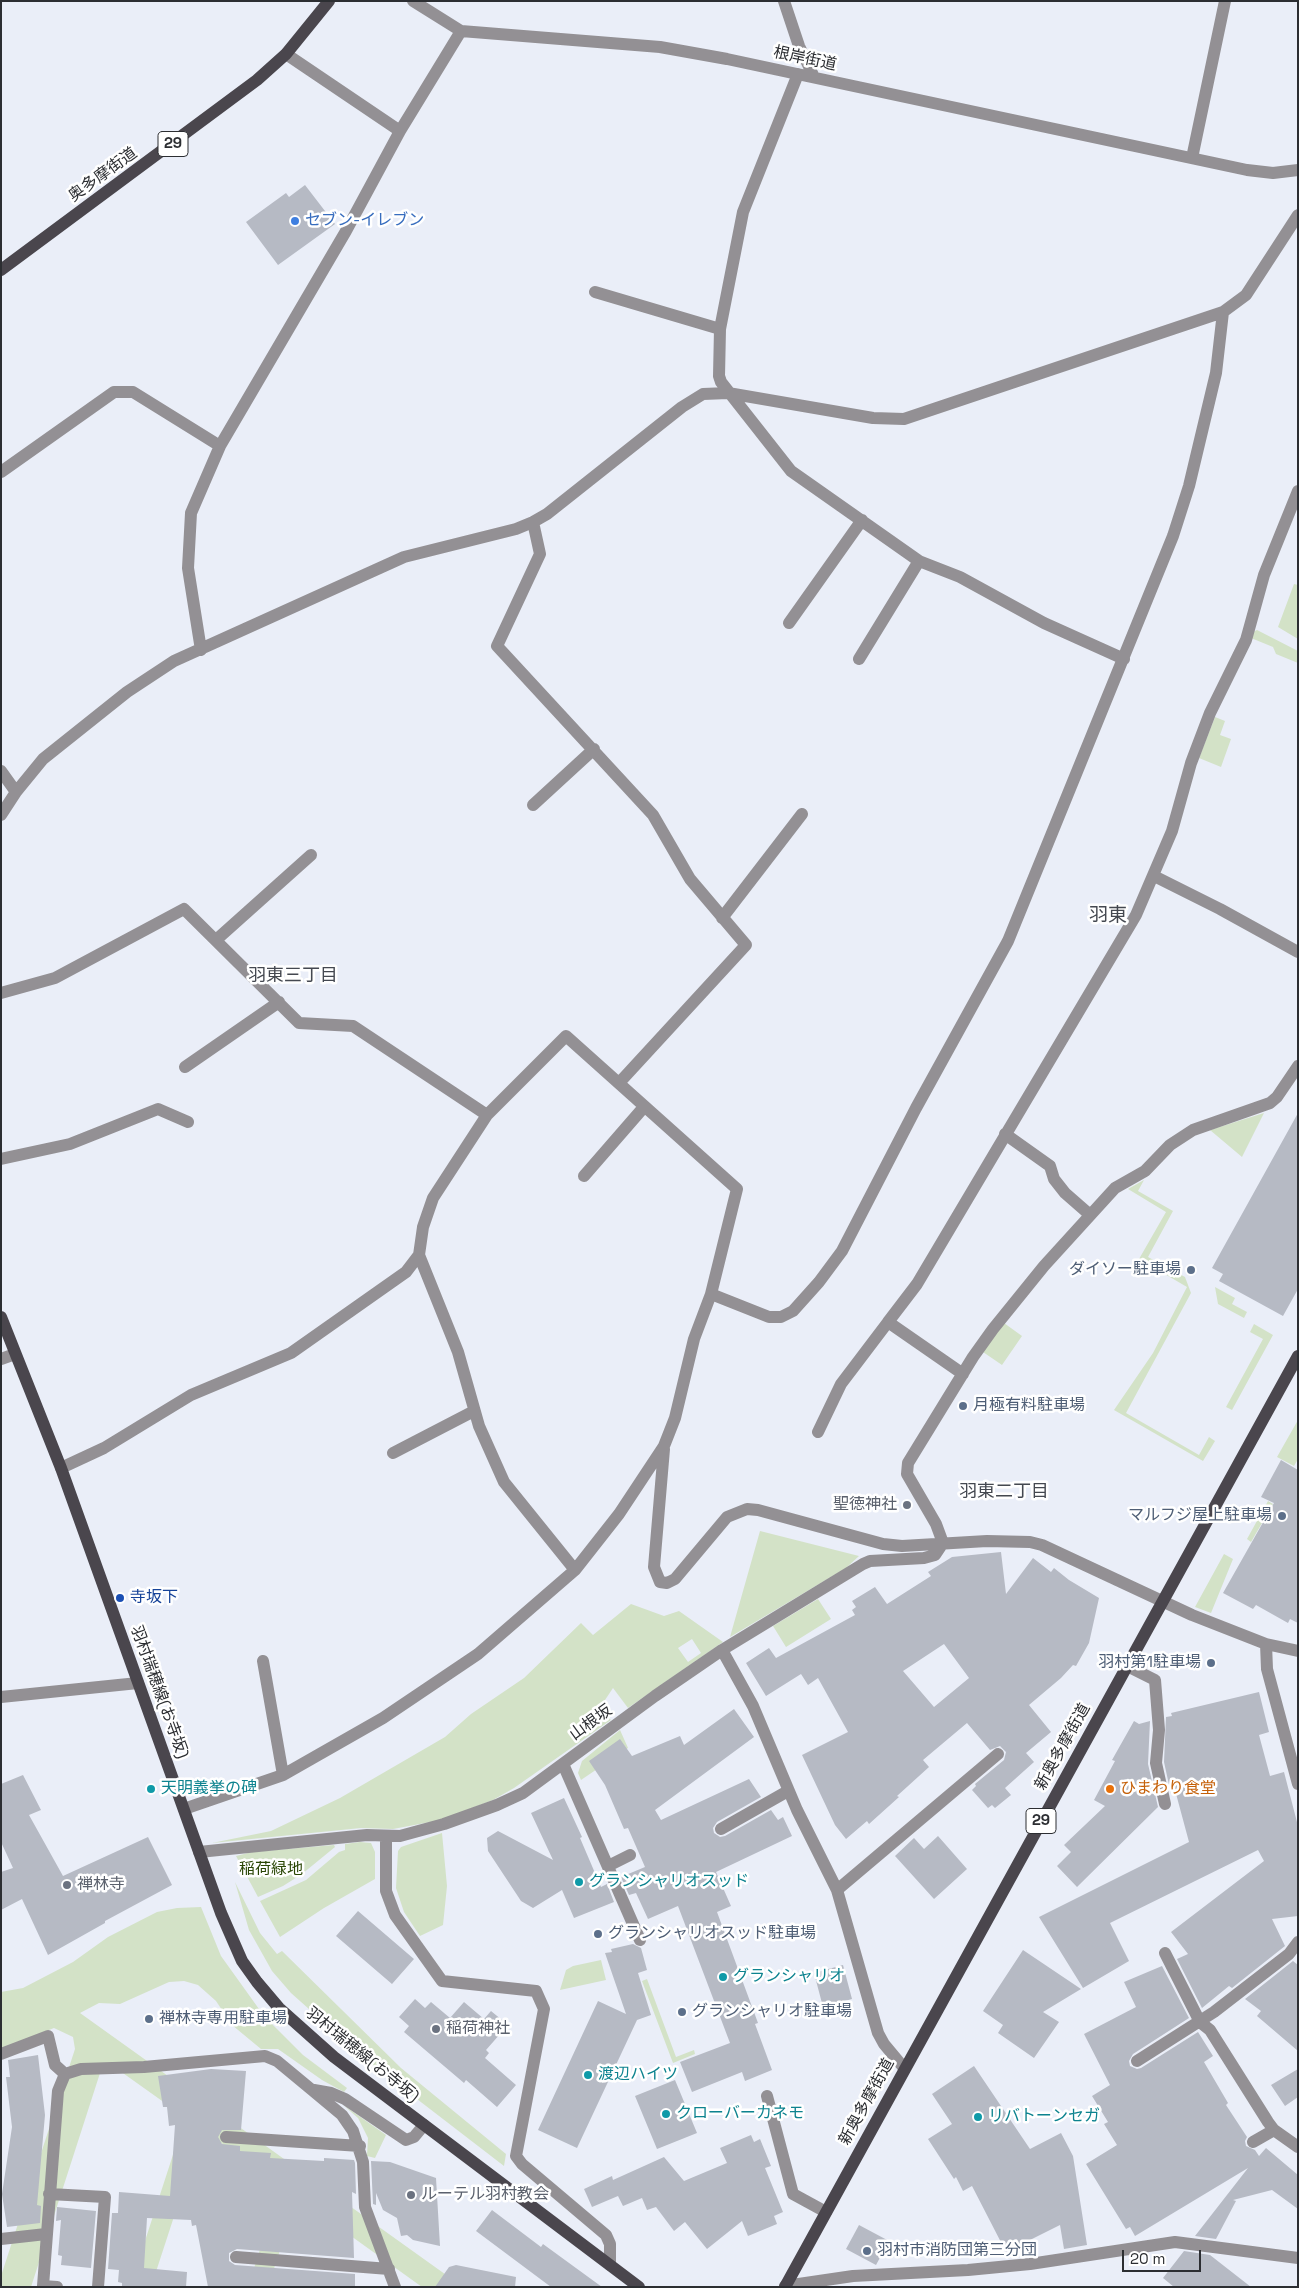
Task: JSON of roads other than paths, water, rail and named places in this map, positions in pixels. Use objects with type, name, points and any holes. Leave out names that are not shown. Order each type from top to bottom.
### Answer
[{"type":"main road","name":"奥多摩街道","points":[[1,270],[228,103],[286,54],[329,1]]},
{"type":"main road","name":"羽村瑞穂線(お寺坂)","points":[[1,1317],[61,1468],[230,1938],[257,1982],[310,2038],[639,2287]]},
{"type":"main road","name":"新奥多摩街道","points":[[785,2286],[1298,1356]]},
{"type":"street","name":"根岸街道","points":[[413,1],[461,30],[660,47],[814,77],[1247,170],[1273,172],[1298,170]]},
{"type":"street","points":[[784,1],[799,46],[814,77]]},
{"type":"street","points":[[1192,158],[1225,1]]},
{"type":"street","points":[[201,650],[188,568],[190,513],[220,446],[346,231],[400,131],[461,30]]},
{"type":"street","points":[[286,54],[400,131]]},
{"type":"street","points":[[798,74],[743,212],[720,328],[719,376],[728,393],[791,471],[919,561],[960,577],[1044,623],[1124,659]]},
{"type":"street","points":[[1,815],[16,792],[43,760],[127,692],[174,661],[404,557],[516,530],[533,522],[547,514],[682,407],[704,394],[728,393],[873,418],[904,419],[1223,312],[1238,304],[1246,295],[1298,215]]},
{"type":"street","points":[[595,292],[720,328]]},
{"type":"street","points":[[711,1294],[769,1317],[781,1317],[793,1311],[804,1299],[842,1251],[916,1108],[1008,941],[1173,536],[1189,486],[1216,373],[1223,312]]},
{"type":"street","points":[[1,472],[114,392],[133,392],[220,446]]},
{"type":"street","points":[[818,1432],[841,1384],[917,1284],[1131,923],[1154,876],[1172,831],[1191,763],[1210,713],[1246,640],[1264,575],[1298,491]]},
{"type":"street","points":[[789,623],[862,520]]},
{"type":"street","points":[[533,522],[540,554],[497,646],[594,749],[653,816],[690,879],[746,945],[618,1083]]},
{"type":"street","points":[[859,660],[919,561]]},
{"type":"street","points":[[533,805],[594,749]]},
{"type":"street","points":[[1,771],[16,792]]},
{"type":"street","points":[[722,918],[802,814]]},
{"type":"street","points":[[216,940],[311,855]]},
{"type":"street","points":[[1154,876],[1298,952]]},
{"type":"street","points":[[1,993],[55,978],[184,909],[299,1023],[353,1026],[487,1115]]},
{"type":"street","points":[[185,1067],[279,1002]]},
{"type":"street","points":[[61,1468],[104,1448],[191,1395],[278,1359],[304,1345],[406,1272],[418,1255],[423,1227],[433,1198],[487,1115],[566,1036],[737,1189],[711,1294],[694,1339],[675,1418],[664,1446],[619,1514],[575,1570],[478,1654],[383,1718],[283,1775],[184,1809]]},
{"type":"street","points":[[943,1544],[936,1524],[907,1474],[908,1463],[963,1374],[1015,1301],[1089,1214],[1115,1188],[1145,1171],[1170,1145],[1183,1136],[1205,1125],[1270,1103],[1277,1097],[1298,1066]]},
{"type":"street","points":[[584,1176],[644,1107]]},
{"type":"street","points":[[1,1159],[70,1144],[158,1109],[188,1122]]},
{"type":"street","points":[[1005,1134],[1050,1166],[1054,1179],[1064,1192],[1089,1214]]},
{"type":"street","points":[[418,1255],[458,1352],[479,1426],[504,1482],[575,1570]]},
{"type":"street","points":[[888,1322],[963,1374]]},
{"type":"street","points":[[1,1359],[15,1354]]},
{"type":"street","points":[[393,1453],[474,1410]]},
{"type":"street","points":[[664,1446],[654,1567],[660,1582],[667,1583],[675,1579],[720,1523],[731,1515],[746,1510],[758,1510],[882,1544],[902,1546],[1010,1541],[1042,1545],[1162,1602],[1266,1644],[1298,1651]]},
{"type":"street","name":"山根坂","points":[[199,1852],[367,1835],[400,1836],[444,1824],[497,1805],[523,1793],[655,1696],[722,1650],[863,1564],[924,1558],[935,1554],[943,1544]]},
{"type":"street","points":[[1266,1644],[1267,1669],[1298,1784]]},
{"type":"street","points":[[722,1650],[753,1706],[788,1791],[837,1890],[878,2033],[884,2044],[904,2068]]},
{"type":"street","points":[[263,1661],[283,1775]]},
{"type":"street","points":[[1127,1666],[1155,1680],[1159,1730],[1156,1763],[1165,1804]]},
{"type":"street","points":[[1,1697],[138,1682]]},
{"type":"street","points":[[837,1890],[998,1754]]},
{"type":"street","points":[[563,1764],[640,1940]]},
{"type":"street","points":[[721,1830],[788,1791]]},
{"type":"street","points":[[386,1836],[386,1891],[395,1915],[442,1981],[536,1991],[544,2009],[516,2156],[522,2164],[606,2235],[610,2244],[610,2265]]},
{"type":"street","points":[[608,1866],[630,1855]]},
{"type":"street","points":[[1137,2061],[1200,2022],[1289,1954],[1298,1942]]},
{"type":"street","points":[[1165,1953],[1200,2022],[1210,2030],[1274,2130],[1298,2147]]},
{"type":"street","points":[[1,2054],[48,2036],[55,2065],[65,2074]]},
{"type":"street","points":[[65,2074],[81,2069],[144,2067],[265,2056],[276,2061],[342,2115],[354,2131],[360,2146],[363,2162],[365,2207],[395,2287]]},
{"type":"street","points":[[57,2287],[43,2286],[58,2091],[65,2074]]},
{"type":"street","points":[[312,2090],[331,2093],[345,2099],[406,2140],[414,2137],[424,2125]]},
{"type":"street","points":[[767,2096],[793,2194],[826,2212]]},
{"type":"street","points":[[1253,2142],[1274,2130]]},
{"type":"street","points":[[226,2137],[360,2146]]},
{"type":"street","points":[[49,2194],[105,2196],[98,2287]]},
{"type":"street","points":[[1,2239],[46,2234]]},
{"type":"street","points":[[785,2286],[853,2276],[968,2270],[1030,2264],[1175,2242],[1298,2258]]},
{"type":"street","points":[[236,2258],[389,2269]]},
{"type":"place","name":"セブン-イレブン","points":[[295,221]]},
{"type":"place","name":"ダイソー駐車場","points":[[1191,1270]]},
{"type":"place","name":"月極有料駐車場","points":[[963,1406]]},
{"type":"place","name":"聖徳神社","points":[[907,1505]]},
{"type":"place","name":"マルフジ屋上駐車場","points":[[1282,1516]]},
{"type":"place","name":"寺坂下","points":[[120,1598]]},
{"type":"place","name":"羽村第1駐車場","points":[[1211,1663]]},
{"type":"place","name":"天明義挙の碑","points":[[151,1789]]},
{"type":"place","name":"ひまわり食堂","points":[[1110,1789]]},
{"type":"place","name":"グランシャリオスッド","points":[[579,1882]]},
{"type":"place","name":"禅林寺","points":[[67,1885]]},
{"type":"place","name":"グランシャリオスッド駐車場","points":[[598,1934]]},
{"type":"place","name":"グランシャリオ","points":[[723,1977]]},
{"type":"place","name":"グランシャリオ駐車場","points":[[682,2012]]},
{"type":"place","name":"禅林寺専用駐車場","points":[[149,2019]]},
{"type":"place","name":"稲荷神社","points":[[436,2029]]},
{"type":"place","name":"渡辺ハイツ","points":[[588,2075]]},
{"type":"place","name":"クローバーカネモ","points":[[666,2114]]},
{"type":"place","name":"リバトーンセガ","points":[[978,2117]]},
{"type":"place","name":"ルーテル羽村教会","points":[[411,2195]]},
{"type":"place","name":"羽村市消防団第三分団","points":[[867,2251]]},
{"type":"district","name":"羽東","points":[[1108,916]]},
{"type":"district","name":"羽東三丁目","points":[[293,976]]},
{"type":"district","name":"羽東二丁目","points":[[1004,1492]]},
{"type":"park label","name":"稲荷緑地","points":[[271,1870]]}]
